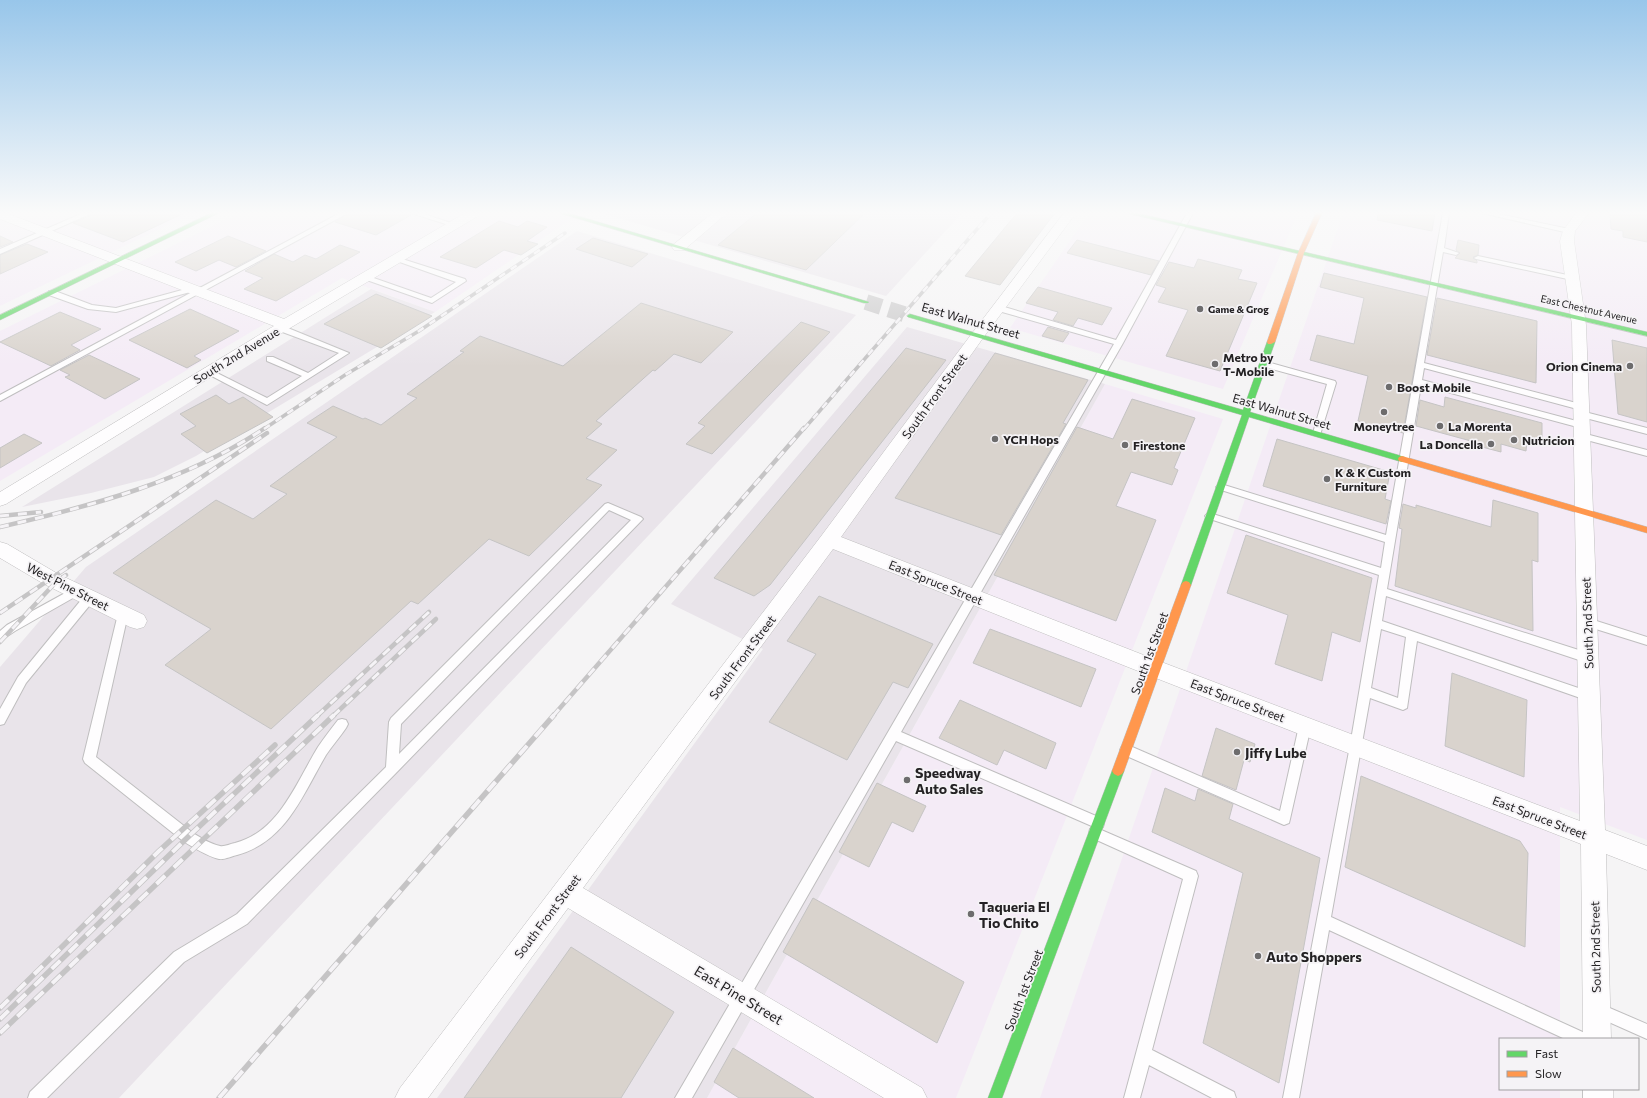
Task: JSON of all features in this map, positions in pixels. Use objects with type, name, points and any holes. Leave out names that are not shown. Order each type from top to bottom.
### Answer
[{"type":"street","points":[[0,318],[110,264]]},
{"type":"street","points":[[130,264],[196,290],[283,327]]},
{"type":"street","name":"South 2nd Avenue","points":[[0,500],[208,372],[387,264]]},
{"type":"street","points":[[738,264],[866,302]]},
{"type":"street","name":"South Front Street","points":[[410,1098],[829,540],[1031,264]]},
{"type":"street","name":"South 1st Street","points":[[995,1098],[1156,669],[1247,413],[1297,264]]},
{"type":"street","name":"East Chestnut Avenue","points":[[1350,264],[1647,334]]},
{"type":"street","name":"South 2nd Street","points":[[1570,264],[1578,318],[1593,837],[1597,1038]]},
{"type":"street","name":"East Walnut Street","points":[[910,316],[1647,530]]},
{"type":"street","name":"East Spruce Street","points":[[829,540],[1156,669],[1647,858]]},
{"type":"street","name":"West Pine Street","points":[[0,549],[51,579],[130,618]]},
{"type":"street","name":"East Pine Street","points":[[565,892],[741,996],[882,1087],[912,1098]]},
{"type":"lane","points":[[0,398],[246,264]]},
{"type":"lane","points":[[365,278],[432,301],[462,281],[412,264]]},
{"type":"lane","points":[[683,1098],[1103,371],[1162,264]]},
{"type":"lane","points":[[1291,1098],[1356,746],[1390,540],[1438,264]]},
{"type":"lane","points":[[1507,264],[1572,278]]},
{"type":"lane","points":[[52,293],[93,309],[116,310],[196,290]]},
{"type":"lane","points":[[998,308],[1119,343]]},
{"type":"lane","points":[[208,372],[267,402],[345,353],[283,327]]},
{"type":"lane","points":[[270,359],[309,376]]},
{"type":"lane","points":[[1264,364],[1332,383],[1317,434]]},
{"type":"lane","points":[[1421,365],[1581,420],[1647,453]]},
{"type":"lane","points":[[1418,382],[1581,420],[1647,431]]},
{"type":"lane","points":[[1221,487],[1390,540]]},
{"type":"lane","points":[[36,1098],[179,957],[242,919],[392,769],[638,519],[608,506],[395,722],[392,769]]},
{"type":"lane","points":[[1210,516],[1385,574]]},
{"type":"lane","points":[[1382,591],[1588,658]]},
{"type":"lane","points":[[0,637],[11,628],[83,594]]},
{"type":"lane","points":[[0,720],[22,680],[83,594]]},
{"type":"lane","points":[[130,618],[89,759],[198,844],[221,853],[240,848],[258,840],[282,819],[295,800],[323,750],[342,724]]},
{"type":"lane","points":[[1587,622],[1647,641]]},
{"type":"lane","points":[[1376,623],[1589,696]]},
{"type":"lane","points":[[1365,691],[1403,705],[1412,635]]},
{"type":"lane","points":[[1126,750],[1284,819],[1305,726]]},
{"type":"lane","points":[[893,734],[1097,828],[1190,876],[1132,1098]]},
{"type":"lane","points":[[1324,920],[1580,1038]]},
{"type":"lane","points":[[1596,1009],[1647,1032]]},
{"type":"lane","points":[[1144,1054],[1228,1098]]},
{"type":"shaded area","points":[[0,264],[87,264],[0,306]]},
{"type":"shaded area","points":[[135,264],[505,264],[435,312],[342,278],[0,481],[0,331]]},
{"type":"shaded area","points":[[528,264],[687,264],[856,315],[119,1098],[0,1098],[0,667],[86,567]]},
{"type":"shaded area","points":[[777,264],[915,264],[886,296]]},
{"type":"shaded area","points":[[1054,264],[1276,264],[1223,389],[1010,328]]},
{"type":"shaded area","points":[[1325,264],[1647,264],[1647,840],[1560,807],[1560,1038],[1499,1038],[1499,1090],[1560,1090],[1560,1098],[1040,1098]]},
{"type":"shaded area","points":[[371,289],[435,312],[196,456],[154,477],[91,493],[22,507]]},
{"type":"shaded area","points":[[907,327],[1105,384],[707,1098],[437,1098],[763,649],[671,604]]},
{"type":"shaded area","points":[[1105,384],[1223,419],[956,1098],[707,1098]]},
{"type":"building","points":[[0,264],[21,264],[0,274]]},
{"type":"building","points":[[180,264],[210,264],[196,271]]},
{"type":"building","points":[[229,264],[241,264],[236,267]]},
{"type":"building","points":[[257,264],[339,264],[276,301],[244,289],[263,278],[245,271]]},
{"type":"building","points":[[464,264],[482,264],[476,268]]},
{"type":"building","points":[[623,264],[635,264],[632,267]]},
{"type":"building","points":[[786,264],[812,264],[806,270]]},
{"type":"building","points":[[975,264],[1016,264],[1000,285],[965,276]]},
{"type":"building","points":[[1110,264],[1157,264],[1151,275]]},
{"type":"building","points":[[1168,264],[1178,264],[1194,268],[1196,264],[1219,264],[1242,270],[1238,279],[1257,283],[1220,371],[1166,356],[1188,310],[1158,302],[1166,288],[1156,285]]},
{"type":"building","points":[[1324,273],[1427,297],[1403,433],[1358,421],[1368,376],[1310,360],[1317,335],[1354,344],[1364,298],[1320,287]]},
{"type":"building","points":[[1038,287],[1112,308],[1102,325],[1078,318],[1073,326],[1053,320],[1058,312],[1026,303]]},
{"type":"building","points":[[376,294],[432,316],[381,348],[324,324]]},
{"type":"building","points":[[1437,298],[1537,321],[1536,383],[1427,355]]},
{"type":"building","points":[[641,303],[733,332],[701,363],[674,354],[655,371],[653,370],[596,421],[602,424],[586,438],[617,450],[586,479],[602,485],[529,556],[489,539],[418,604],[411,601],[271,729],[165,665],[211,629],[113,573],[216,500],[253,519],[287,494],[270,486],[337,437],[307,423],[333,406],[381,425],[417,398],[407,394],[464,352],[460,351],[480,336],[563,366]]},
{"type":"building","points":[[190,309],[239,331],[194,356],[201,360],[187,368],[129,340]]},
{"type":"building","points":[[60,312],[101,329],[71,345],[80,350],[51,366],[0,342]]},
{"type":"building","points":[[801,322],[830,332],[712,454],[686,444],[705,426],[698,423]]},
{"type":"building","points":[[1048,327],[1069,333],[1063,342],[1042,336]]},
{"type":"building","name":"Orion Cinema","points":[[1612,340],[1647,348],[1647,422],[1618,414]]},
{"type":"building","points":[[906,348],[946,360],[770,585],[754,596],[714,578]]},
{"type":"building","name":"YCH Hops","points":[[995,353],[1088,380],[1063,423],[1066,424],[1001,535],[895,498]]},
{"type":"building","points":[[89,355],[140,379],[105,399],[65,377],[70,375],[60,370]]},
{"type":"building","points":[[216,395],[229,404],[243,397],[273,417],[207,453],[181,434],[196,426],[180,414]]},
{"type":"building","points":[[1445,397],[1542,423],[1542,444],[1527,440],[1526,451],[1501,444],[1501,452],[1482,447],[1482,444],[1416,426],[1420,400],[1444,407]]},
{"type":"building","points":[[1132,399],[1195,418],[1174,468],[1178,470],[1172,485],[1131,472],[1116,506],[1156,520],[1116,621],[994,575],[1077,427],[1113,439]]},
{"type":"building","points":[[24,434],[42,443],[0,468],[0,448]]},
{"type":"building","name":"K & K Custom Furniture","points":[[1277,439],[1390,472],[1385,499],[1391,501],[1386,524],[1263,486]]},
{"type":"building","points":[[1493,500],[1538,513],[1538,562],[1532,560],[1533,631],[1395,586],[1402,529],[1399,528],[1403,504],[1416,508],[1416,505],[1491,527]]},
{"type":"building","points":[[1246,535],[1372,578],[1360,642],[1332,632],[1322,681],[1275,664],[1288,615],[1227,593]]},
{"type":"building","points":[[819,596],[933,644],[908,688],[893,682],[847,760],[769,722],[816,654],[787,641]]},
{"type":"building","points":[[990,629],[1096,669],[1081,707],[973,663]]},
{"type":"building","points":[[1452,673],[1527,700],[1524,777],[1445,746]]},
{"type":"building","points":[[960,700],[1056,743],[1046,769],[1004,750],[997,765],[939,738]]},
{"type":"building","points":[[1216,728],[1255,744],[1250,762],[1244,760],[1236,790],[1202,776]]},
{"type":"building","points":[[1361,776],[1520,841],[1528,853],[1525,947],[1345,867]]},
{"type":"building","points":[[877,783],[926,806],[913,832],[892,822],[869,867],[839,852]]},
{"type":"building","points":[[1165,788],[1195,801],[1198,789],[1233,804],[1229,819],[1320,858],[1279,1083],[1203,1043],[1243,873],[1152,832]]},
{"type":"building","points":[[813,898],[964,982],[937,1043],[783,952]]},
{"type":"building","points":[[571,947],[674,1012],[621,1098],[464,1098]]},
{"type":"building","points":[[733,1048],[814,1098],[739,1098],[714,1082]]},
{"type":"tunnel","points":[[866,302],[910,316]]},
{"type":"railway","points":[[264,429],[345,375],[419,331],[518,264]]},
{"type":"railway","points":[[804,429],[947,264]]},
{"type":"railway","points":[[0,527],[69,510],[137,490],[203,463],[235,447],[265,428]]},
{"type":"railway","points":[[553,716],[804,428]]},
{"type":"railway","points":[[0,613],[267,433]]},
{"type":"railway","points":[[0,516],[41,512]]},
{"type":"railway","points":[[0,642],[57,581],[66,575]]},
{"type":"railway","points":[[317,716],[429,612]]},
{"type":"railway","points":[[333,716],[436,619]]},
{"type":"railway","points":[[0,1019],[188,837],[318,715]]},
{"type":"railway","points":[[0,1033],[334,715]]},
{"type":"railway","points":[[219,1098],[554,715]]},
{"type":"railway","points":[[0,1008],[159,851],[275,745]]},
{"type":"traffic: fast","points":[[0,318],[111,264]]},
{"type":"traffic: fast","points":[[737,264],[866,302]]},
{"type":"traffic: fast","points":[[1348,264],[1647,334]]},
{"type":"traffic: fast","points":[[910,316],[1402,459]]},
{"type":"traffic: fast","points":[[1186,585],[1271,342]]},
{"type":"traffic: fast","points":[[995,1098],[1118,771]]},
{"type":"traffic: slow","points":[[1271,342],[1297,264]]},
{"type":"traffic: slow","points":[[1402,459],[1647,530]]},
{"type":"traffic: slow","points":[[1118,771],[1186,585]]},
{"type":"place","name":"Game & Grog","points":[[1200,309]]},
{"type":"place","name":"Metro by T-Mobile","points":[[1215,364]]},
{"type":"place","name":"Orion Cinema","points":[[1630,366]]},
{"type":"place","name":"Boost Mobile","points":[[1389,387]]},
{"type":"place","name":"Moneytree","points":[[1384,412]]},
{"type":"place","name":"La Morenta","points":[[1440,426]]},
{"type":"place","name":"YCH Hops","points":[[995,439]]},
{"type":"place","name":"Nutricion","points":[[1514,440]]},
{"type":"place","name":"La Doncella","points":[[1491,444]]},
{"type":"place","name":"Firestone","points":[[1125,445]]},
{"type":"place","name":"K & K Custom Furniture","points":[[1327,479]]},
{"type":"place","name":"Jiffy Lube","points":[[1237,752]]},
{"type":"place","name":"Speedway Auto Sales","points":[[907,780]]},
{"type":"place","name":"Taqueria El Tio Chito","points":[[971,914]]},
{"type":"place","name":"Auto Shoppers","points":[[1258,956]]}]
